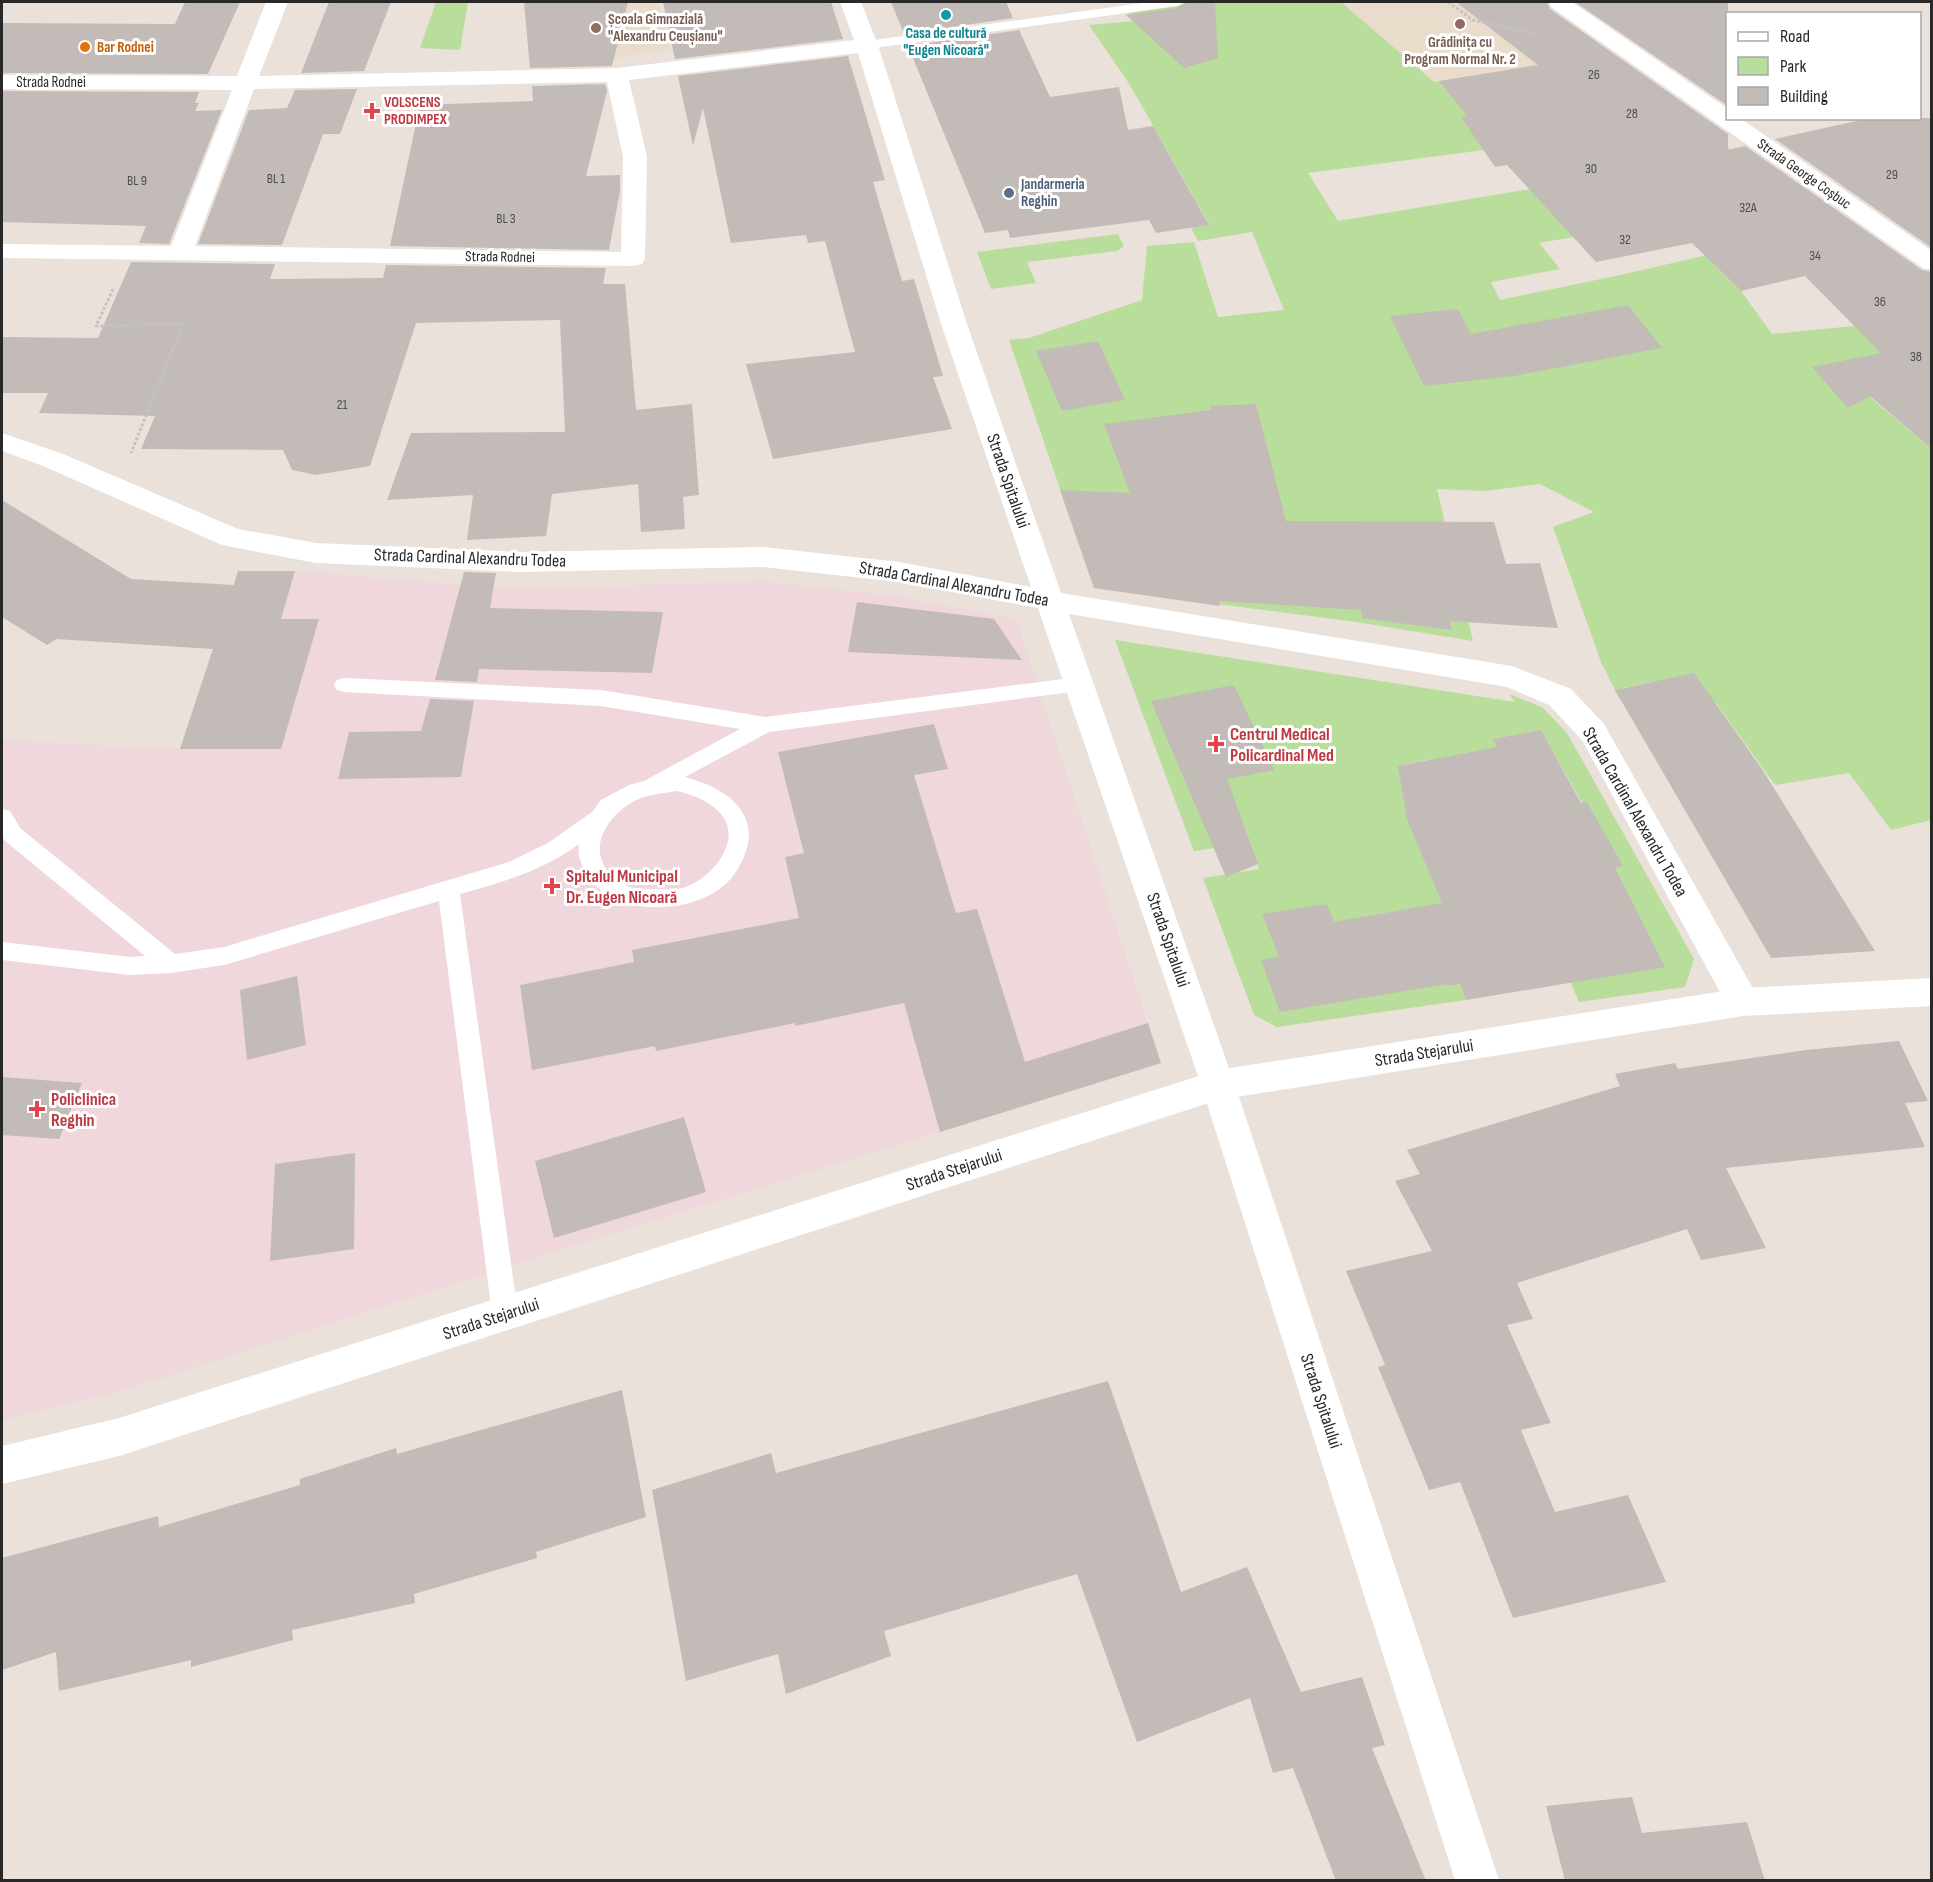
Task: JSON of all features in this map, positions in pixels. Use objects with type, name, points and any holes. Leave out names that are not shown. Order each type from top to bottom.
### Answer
[{"type":"street","points":[[180,253],[277,2]]},
{"type":"street","name":"Strada Spitalului","points":[[851,2],[867,45],[955,327],[1218,1085],[1477,1881]]},
{"type":"street","name":"Strada George Coșbuc","points":[[1559,2],[1726,119]]},
{"type":"street","name":"Strada Rodnei","points":[[2,82],[245,83],[616,75],[867,45]]},
{"type":"street","name":"Strada Rodnei","points":[[2,251],[633,259],[635,157],[616,75]]},
{"type":"street","name":"Strada George Coșbuc","points":[[1728,120],[1932,263]]},
{"type":"street","name":"Strada Cardinal Alexandru Todea","points":[[2,442],[53,460],[232,538],[316,553],[521,562],[763,557],[899,572],[1050,601],[1512,678],[1560,697],[1593,732],[1743,1002]]},
{"type":"street","name":"Strada Stejarului","points":[[2,1466],[119,1437],[1218,1085],[1743,1002],[1932,992]]},
{"type":"lane","points":[[867,45],[1177,2]]},
{"type":"lane","points":[[344,685],[601,698],[765,725],[1079,684]]},
{"type":"lane","points":[[2,951],[130,966],[171,964],[224,956],[516,869],[556,849],[596,819],[611,803],[630,791],[653,784],[765,725]]},
{"type":"lane","points":[[596,819],[589,837],[588,856],[596,873],[612,888],[633,898],[659,901],[685,897],[709,886],[727,870],[736,851],[739,831],[732,813],[718,797],[699,788],[677,783],[653,784]]},
{"type":"lane","points":[[2,817],[12,834],[171,964]]},
{"type":"lane","points":[[448,889],[505,1314]]},
{"type":"path","points":[[1448,2],[1473,20],[1537,34]]},
{"type":"path","points":[[128,460],[183,324],[96,326],[129,252]]},
{"type":"shaded area","name":"Școala Gimnazială \"Alexandru Ceușianu\"","points":[[524,2],[658,2],[670,49],[623,57],[530,66]]},
{"type":"shaded area","name":"Grădinița cu Program Normal Nr. 2","points":[[1341,2],[1530,2],[1596,57],[1434,82]]},
{"type":"shaded area","name":"Spitalul Municipal Dr. Eugen Nicoară","points":[[238,571],[295,571],[512,589],[763,581],[895,596],[1016,619],[1161,1063],[538,1257],[115,1393],[2,1420],[2,740],[180,749]]},
{"type":"green space","points":[[436,2],[468,2],[460,50],[420,48]]},
{"type":"green space","points":[[1204,2],[1341,2],[1434,82],[1533,66],[1484,150],[1308,173],[1338,221],[1543,187],[1715,138],[1763,174],[1573,237],[1539,243],[1560,269],[1491,282],[1500,300],[1768,241],[1716,267],[1741,291],[1772,334],[1854,326],[1931,307],[1922,374],[1871,398],[1926,444],[1931,442],[1931,820],[1891,830],[1849,773],[1775,785],[1716,703],[1677,712],[1655,681],[1623,688],[1620,700],[1601,662],[1553,527],[1594,512],[1540,484],[1484,491],[1437,489],[1473,641],[1357,622],[1094,588],[1009,340],[1029,338],[1142,300],[1147,246],[1194,242],[1218,317],[1284,310],[1252,232],[1198,241],[1191,228],[1209,224],[1130,85],[1089,25],[1134,21],[1128,13]]},
{"type":"green space","points":[[1118,234],[1124,246],[1117,251],[1027,262],[1036,283],[991,289],[977,252]]},
{"type":"green space","points":[[1115,640],[1515,702],[1509,694],[1542,707],[1567,733],[1694,959],[1685,987],[1579,1002],[1571,983],[1615,868],[1622,866],[1587,802],[1582,803],[1541,730],[1493,739],[1500,751],[1445,783],[1432,759],[1398,766],[1455,934],[1444,977],[1448,986],[1460,984],[1466,1000],[1277,1027],[1254,1015],[1203,878],[1259,869],[1250,843],[1194,851]]},
{"type":"building","points":[[185,2],[240,2],[208,74],[2,73],[2,23],[175,24]]},
{"type":"building","points":[[329,2],[391,2],[364,71],[301,73]]},
{"type":"building","name":"Școala Gimnazială \"Alexandru Ceușianu\"","points":[[524,2],[628,2],[612,66],[530,68]]},
{"type":"building","points":[[663,2],[831,2],[843,39],[675,59]]},
{"type":"building","name":"Casa de cultură \"Eugen Nicoară\"","points":[[891,2],[1006,2],[1013,18],[904,34]]},
{"type":"building","points":[[1186,2],[1215,2],[1218,58],[1184,68],[1126,15],[1177,8]]},
{"type":"building","points":[[1456,2],[1547,2],[1550,9],[1728,134],[1728,150],[1745,146],[1922,270],[1932,272],[1932,449],[1870,396],[1848,408],[1812,367],[1881,353],[1805,276],[1741,291],[1692,243],[1596,262],[1507,165],[1495,167],[1461,117],[1467,116],[1439,81],[1538,65]]},
{"type":"building","points":[[1575,2],[1728,2],[1728,12],[1726,12],[1726,105]]},
{"type":"building","points":[[1019,30],[1050,97],[1119,87],[1128,130],[1153,126],[1209,225],[1156,233],[1149,220],[1010,238],[1008,230],[985,233],[908,46]]},
{"type":"building","points":[[848,56],[885,180],[873,182],[902,281],[914,279],[943,376],[933,377],[952,429],[773,459],[746,364],[855,352],[825,241],[808,243],[806,235],[731,243],[703,108],[693,146],[678,76]]},
{"type":"building","points":[[605,84],[607,91],[586,176],[620,175],[620,191],[609,250],[390,246],[420,105],[533,101],[532,86]]},
{"type":"building","points":[[357,89],[340,134],[323,134],[282,245],[198,244],[249,110],[287,108],[295,90]]},
{"type":"building","points":[[2,91],[199,92],[195,103],[199,103],[195,111],[222,110],[169,244],[139,243],[146,226],[2,222]]},
{"type":"building","points":[[1932,118],[1932,248],[1775,139],[1861,120]]},
{"type":"building","points":[[131,262],[275,264],[270,279],[383,278],[386,265],[606,268],[603,284],[625,284],[636,410],[692,404],[699,495],[683,497],[685,529],[641,532],[638,484],[552,494],[546,536],[467,540],[473,495],[387,500],[411,433],[565,432],[560,320],[416,323],[370,466],[316,475],[292,470],[283,450],[141,449],[155,416],[39,413],[48,393],[2,393],[2,337],[98,338]]},
{"type":"building","points":[[1628,305],[1662,348],[1514,376],[1424,386],[1390,316],[1458,309],[1471,334]]},
{"type":"building","points":[[1098,341],[1125,400],[1062,411],[1036,351]]},
{"type":"building","points":[[1256,404],[1286,521],[1494,522],[1506,564],[1540,563],[1558,628],[1450,621],[1452,630],[1362,618],[1361,610],[1219,601],[1220,606],[1094,588],[1060,490],[1130,493],[1104,424],[1211,410],[1210,406]]},
{"type":"building","points":[[2,500],[131,579],[234,585],[238,571],[295,571],[281,619],[319,619],[281,749],[180,749],[213,649],[56,639],[47,645],[2,617]]},
{"type":"building","points":[[464,572],[496,573],[490,608],[663,612],[652,673],[479,669],[477,682],[435,680]]},
{"type":"building","points":[[857,602],[994,619],[1022,660],[848,652]]},
{"type":"building","points":[[1694,673],[1762,769],[1875,951],[1771,958],[1615,690]]},
{"type":"building","name":"Centrul Medical Policardinal Med","points":[[1234,685],[1274,770],[1227,779],[1258,864],[1226,877],[1151,701]]},
{"type":"building","points":[[430,699],[474,701],[461,777],[338,779],[349,732],[421,731]]},
{"type":"building","points":[[934,724],[948,769],[914,775],[956,913],[977,909],[1025,1062],[1148,1023],[1161,1063],[940,1132],[904,1003],[795,1026],[795,1023],[656,1051],[655,1046],[532,1070],[520,985],[634,962],[632,950],[799,918],[785,857],[804,853],[778,752]]},
{"type":"building","points":[[1541,730],[1581,803],[1587,802],[1623,866],[1615,868],[1665,967],[1466,1000],[1460,984],[1448,986],[1447,984],[1280,1012],[1261,960],[1279,957],[1262,914],[1327,904],[1334,922],[1442,903],[1407,819],[1398,766],[1497,747],[1493,739]]},
{"type":"building","points":[[297,976],[306,1045],[247,1060],[240,990]]},
{"type":"building","points":[[1899,1041],[1928,1101],[1905,1103],[1925,1147],[1726,1168],[1766,1248],[1701,1260],[1687,1229],[1517,1283],[1533,1319],[1507,1325],[1551,1423],[1521,1430],[1555,1512],[1628,1495],[1666,1582],[1513,1618],[1460,1482],[1429,1490],[1378,1367],[1385,1365],[1346,1271],[1432,1251],[1395,1181],[1420,1174],[1407,1150],[1620,1086],[1615,1074],[1675,1063],[1678,1069],[1806,1050]]},
{"type":"building","name":"Policlinica Reghin","points":[[2,1077],[82,1083],[59,1139],[2,1135]]},
{"type":"building","points":[[684,1117],[706,1192],[554,1238],[535,1161]]},
{"type":"building","points":[[355,1153],[354,1249],[270,1261],[275,1164]]},
{"type":"building","points":[[1108,1381],[1181,1592],[1247,1567],[1301,1692],[1362,1677],[1385,1745],[1372,1748],[1426,1881],[1336,1881],[1293,1768],[1273,1773],[1250,1698],[1137,1742],[1077,1574],[884,1631],[891,1656],[786,1694],[778,1654],[686,1681],[652,1490],[771,1453],[776,1473]]},
{"type":"building","points":[[622,1390],[646,1517],[536,1552],[537,1558],[414,1594],[415,1603],[292,1630],[293,1640],[191,1667],[191,1660],[59,1691],[56,1652],[2,1670],[2,1558],[158,1516],[159,1527],[300,1485],[300,1479],[396,1448],[397,1454]]},
{"type":"building","points":[[1632,1797],[1642,1833],[1747,1822],[1765,1881],[1565,1881],[1546,1806]]},
{"type":"place","name":"Casa de cultură \"Eugen Nicoară\"","points":[[946,15]]},
{"type":"place","name":"Grădinița cu Program Normal Nr. 2","points":[[1460,24]]},
{"type":"place","name":"Școala Gimnazială \"Alexandru Ceușianu\"","points":[[596,28]]},
{"type":"place","name":"Bar Rodnei","points":[[85,47]]},
{"type":"place","name":"VOLSCENS PRODIMPEX","points":[[372,111]]},
{"type":"place","name":"Jandarmeria Reghin","points":[[1009,193]]},
{"type":"place","name":"Centrul Medical Policardinal Med","points":[[1216,744]]},
{"type":"place","name":"Spitalul Municipal Dr. Eugen Nicoară","points":[[552,886]]},
{"type":"place","name":"Policlinica Reghin","points":[[37,1109]]}]
